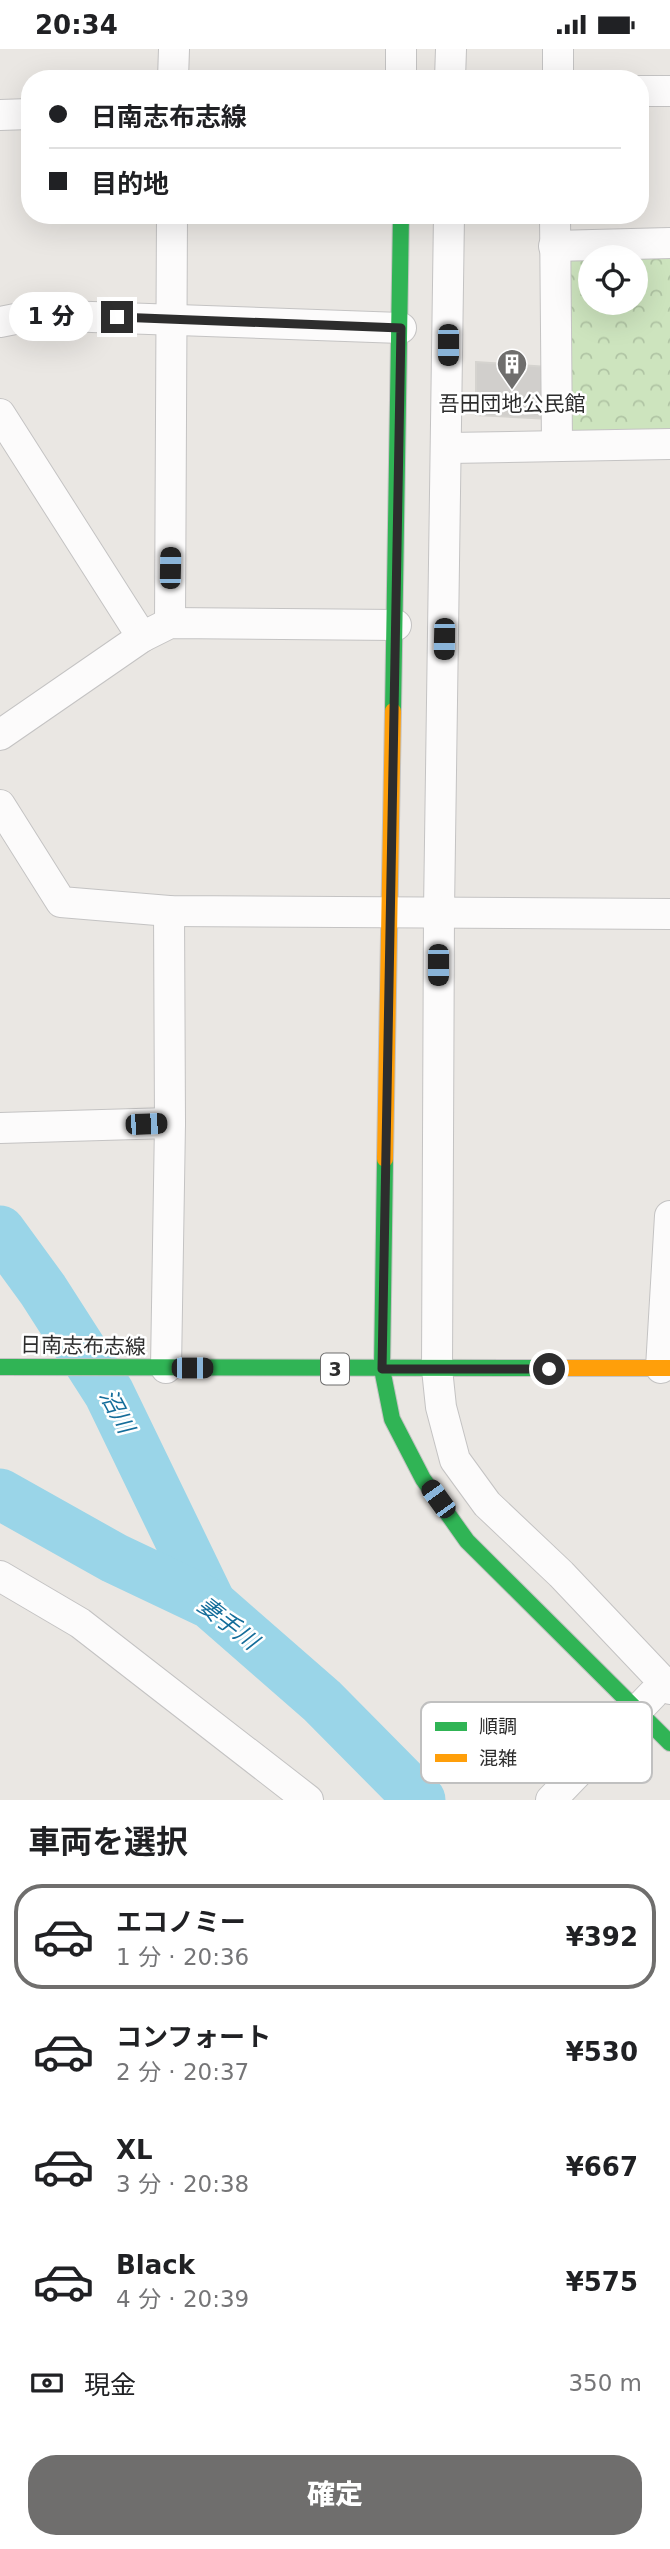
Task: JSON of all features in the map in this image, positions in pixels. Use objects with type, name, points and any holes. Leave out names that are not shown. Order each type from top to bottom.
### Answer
[{"type":"street","points":[[173,70],[174,49]]},
{"type":"street","points":[[401,49],[401,70]]},
{"type":"street","points":[[450,49],[450,70]]},
{"type":"street","points":[[558,49],[558,70]]},
{"type":"street","points":[[649,91],[670,91]]},
{"type":"street","points":[[0,115],[21,114]]},
{"type":"street","points":[[170,623],[172,224]]},
{"type":"street","points":[[401,224],[382,1369],[392,1419],[422,1479],[467,1541],[628,1702]]},
{"type":"street","points":[[449,224],[448,448],[439,911],[437,1369],[441,1407],[455,1460],[487,1504],[561,1574],[668,1683],[645,1702]]},
{"type":"street","points":[[555,224],[557,444]]},
{"type":"street","points":[[554,246],[670,243]]},
{"type":"street","points":[[0,322],[35,315],[401,328]]},
{"type":"street","points":[[0,414],[142,637]]},
{"type":"street","points":[[448,448],[670,444]]},
{"type":"street","points":[[0,734],[142,637],[170,623],[396,625]]},
{"type":"street","points":[[0,805],[61,902],[169,911],[670,914]]},
{"type":"street","points":[[166,1368],[170,1123],[169,911]]},
{"type":"street","points":[[0,1128],[170,1123]]},
{"type":"street","points":[[665,1368],[670,1216]]},
{"type":"street","name":"日南志布志線","points":[[0,1367],[665,1368]]},
{"type":"street","points":[[0,1576],[80,1623],[308,1800]]},
{"type":"street","points":[[652,1726],[670,1743]]},
{"type":"street","points":[[551,1800],[567,1783]]},
{"type":"green space","points":[[648,252],[670,252],[670,439],[557,437],[564,253],[578,253],[578,315],[648,315]]},
{"type":"building","name":"吾田団地公民館","points":[[476,362],[548,367],[549,419],[476,415]]},
{"type":"waterway","name":"沼川","points":[[0,1231],[43,1290],[109,1393],[211,1604]]},
{"type":"waterway","name":"妻手川","points":[[0,1494],[114,1558],[211,1604],[322,1701],[420,1800]]},
{"type":"traffic: fast","points":[[393,711],[401,224]]},
{"type":"traffic: fast","points":[[385,1159],[382,1369],[392,1419],[423,1479],[467,1541],[629,1702]]},
{"type":"traffic: fast","points":[[0,1367],[550,1368]]},
{"type":"traffic: fast","points":[[652,1725],[670,1743]]},
{"type":"traffic: slow","points":[[385,1159],[393,711]]},
{"type":"traffic: slow","points":[[550,1368],[670,1368]]},
{"type":"place","name":"吾田団地公民館","points":[[512,391]]},
{"type":"route","points":[[117,317],[401,328],[382,1369],[549,1369]]}]
